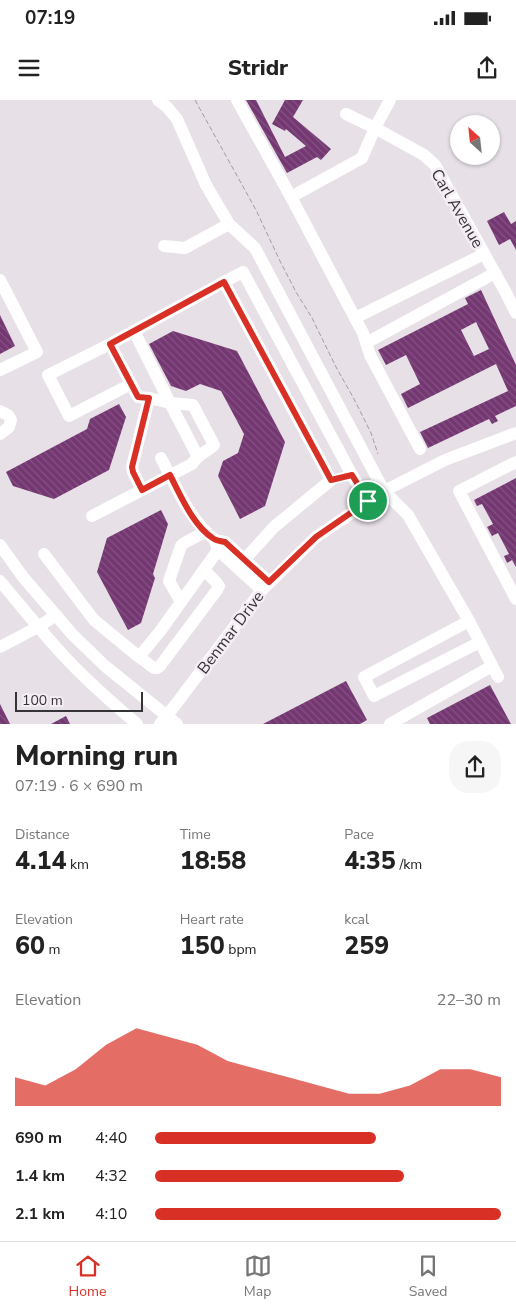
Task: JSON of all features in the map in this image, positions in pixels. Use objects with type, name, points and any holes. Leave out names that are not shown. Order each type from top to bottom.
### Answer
[{"type":"street","points":[[158,100],[177,119],[206,185],[229,224],[255,248],[384,491],[408,515],[469,621],[495,672],[390,724]]},
{"type":"street","points":[[237,100],[355,318],[370,355],[420,449]]},
{"type":"street","points":[[291,197],[362,158],[390,100]]},
{"type":"street","name":"Carl Avenue","points":[[346,114],[376,128],[424,155],[435,166],[495,273],[510,288],[516,313]]},
{"type":"street","points":[[164,246],[185,248],[229,224]]},
{"type":"street","points":[[355,318],[484,254]]},
{"type":"street","points":[[131,384],[69,416],[48,375],[110,344],[243,272],[352,475],[368,501]]},
{"type":"street","points":[[366,343],[495,273]]},
{"type":"street","points":[[0,280],[37,352],[0,370]]},
{"type":"street","points":[[224,282],[331,480]]},
{"type":"street","points":[[134,331],[197,455]]},
{"type":"street","points":[[92,516],[192,464],[197,455],[214,445],[193,405],[138,397],[110,344]]},
{"type":"street","points":[[142,490],[132,467],[149,398]]},
{"type":"street","points":[[0,411],[8,415],[11,420],[9,427],[0,434]]},
{"type":"street","name":"Benmar Drive","points":[[167,721],[176,704],[265,586],[316,537],[384,491],[444,460],[516,433]]},
{"type":"street","points":[[161,458],[190,514],[217,545],[265,586]]},
{"type":"street","points":[[516,462],[459,491],[513,584],[516,598]]},
{"type":"street","points":[[244,560],[274,527],[331,480],[352,475]]},
{"type":"street","points":[[181,602],[169,581],[181,546],[205,532]]},
{"type":"street","points":[[139,657],[204,570],[217,545],[225,542],[244,560],[265,586]]},
{"type":"street","points":[[0,545],[19,572],[72,634],[167,721]]},
{"type":"street","points":[[44,554],[94,620],[154,668],[157,668],[166,659],[217,590],[216,582],[204,570]]},
{"type":"street","points":[[19,572],[1,583],[38,627],[94,687],[138,724]]},
{"type":"street","points":[[0,647],[56,615]]},
{"type":"street","points":[[469,621],[364,677],[374,696],[480,642]]},
{"type":"path","points":[[195,100],[256,210],[288,277],[312,318],[371,432],[378,456]]},
{"type":"building","points":[[246,100],[256,100],[285,157],[306,146],[286,129],[285,131],[272,124],[285,100],[303,100],[293,117],[331,149],[321,160],[317,157],[287,173]]},
{"type":"building","points":[[504,212],[511,224],[516,221],[516,250],[510,239],[499,245],[487,221]]},
{"type":"building","points":[[481,290],[516,365],[516,406],[495,416],[498,421],[492,424],[489,419],[428,448],[420,432],[508,391],[496,364],[408,408],[401,394],[420,384],[406,355],[386,365],[378,350],[468,304],[465,298]],"holes":[[[476,322],[489,349],[474,356],[461,330]]]},
{"type":"building","points":[[0,315],[15,346],[0,354]]},
{"type":"building","points":[[173,331],[237,351],[285,442],[265,506],[240,519],[218,476],[223,461],[238,453],[244,434],[221,391],[200,384],[186,391],[171,386],[149,344]]},
{"type":"building","points":[[119,404],[126,417],[109,470],[54,499],[13,486],[6,472],[87,429],[90,419]]},
{"type":"building","points":[[516,478],[516,567],[512,560],[507,563],[504,556],[509,554],[498,533],[492,536],[487,527],[493,524],[482,504],[477,506],[474,500]]},
{"type":"building","points":[[161,510],[168,524],[153,574],[155,578],[141,623],[128,630],[97,572],[107,538]]},
{"type":"building","points":[[346,681],[367,720],[360,724],[263,724]]},
{"type":"building","points":[[490,685],[511,724],[430,724],[427,718]]},
{"type":"building","points":[[0,704],[10,724],[0,724]]},
{"type":"building","points":[[66,716],[70,724],[51,724]]},
{"type":"route","points":[[224,282],[331,480],[352,475],[368,501],[316,537],[269,582],[225,542],[215,540],[205,532],[190,514],[170,475],[142,490],[132,467],[149,398],[138,397],[110,344],[224,282]]}]
